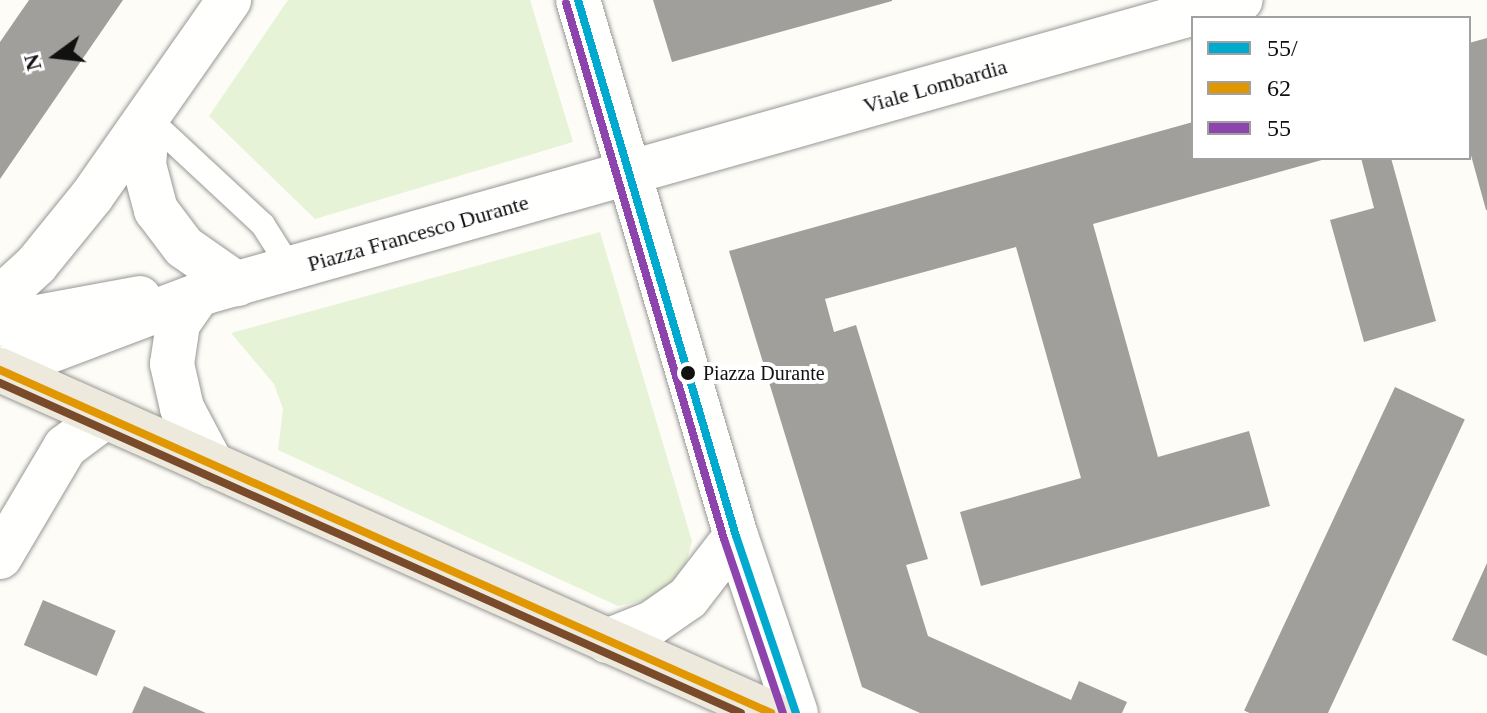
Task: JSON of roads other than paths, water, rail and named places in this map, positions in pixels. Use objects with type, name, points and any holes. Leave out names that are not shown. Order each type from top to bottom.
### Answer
[{"type":"main road","name":"Piazza Francesco Durante","points":[[0,370],[771,713]]},
{"type":"street","points":[[0,298],[45,254],[148,118],[229,0]]},
{"type":"street","points":[[578,0],[736,536],[796,713]]},
{"type":"street","name":"Viale Lombardia","points":[[629,173],[1241,0]]},
{"type":"street","points":[[148,118],[144,165],[156,210],[213,290],[178,324],[172,364],[182,408],[212,465]]},
{"type":"street","name":"Piazza Francesco Durante","points":[[0,370],[213,290],[629,173]]},
{"type":"street","name":"Piazza Francesco Durante","points":[[0,324],[91,304],[213,290]]},
{"type":"street","points":[[0,557],[65,447],[105,417]]},
{"type":"street","points":[[607,641],[652,623],[688,598],[736,536]]},
{"type":"lane","points":[[148,118],[263,225],[291,269]]},
{"type":"place","name":"Piazza Durante","points":[[688,373]]}]
